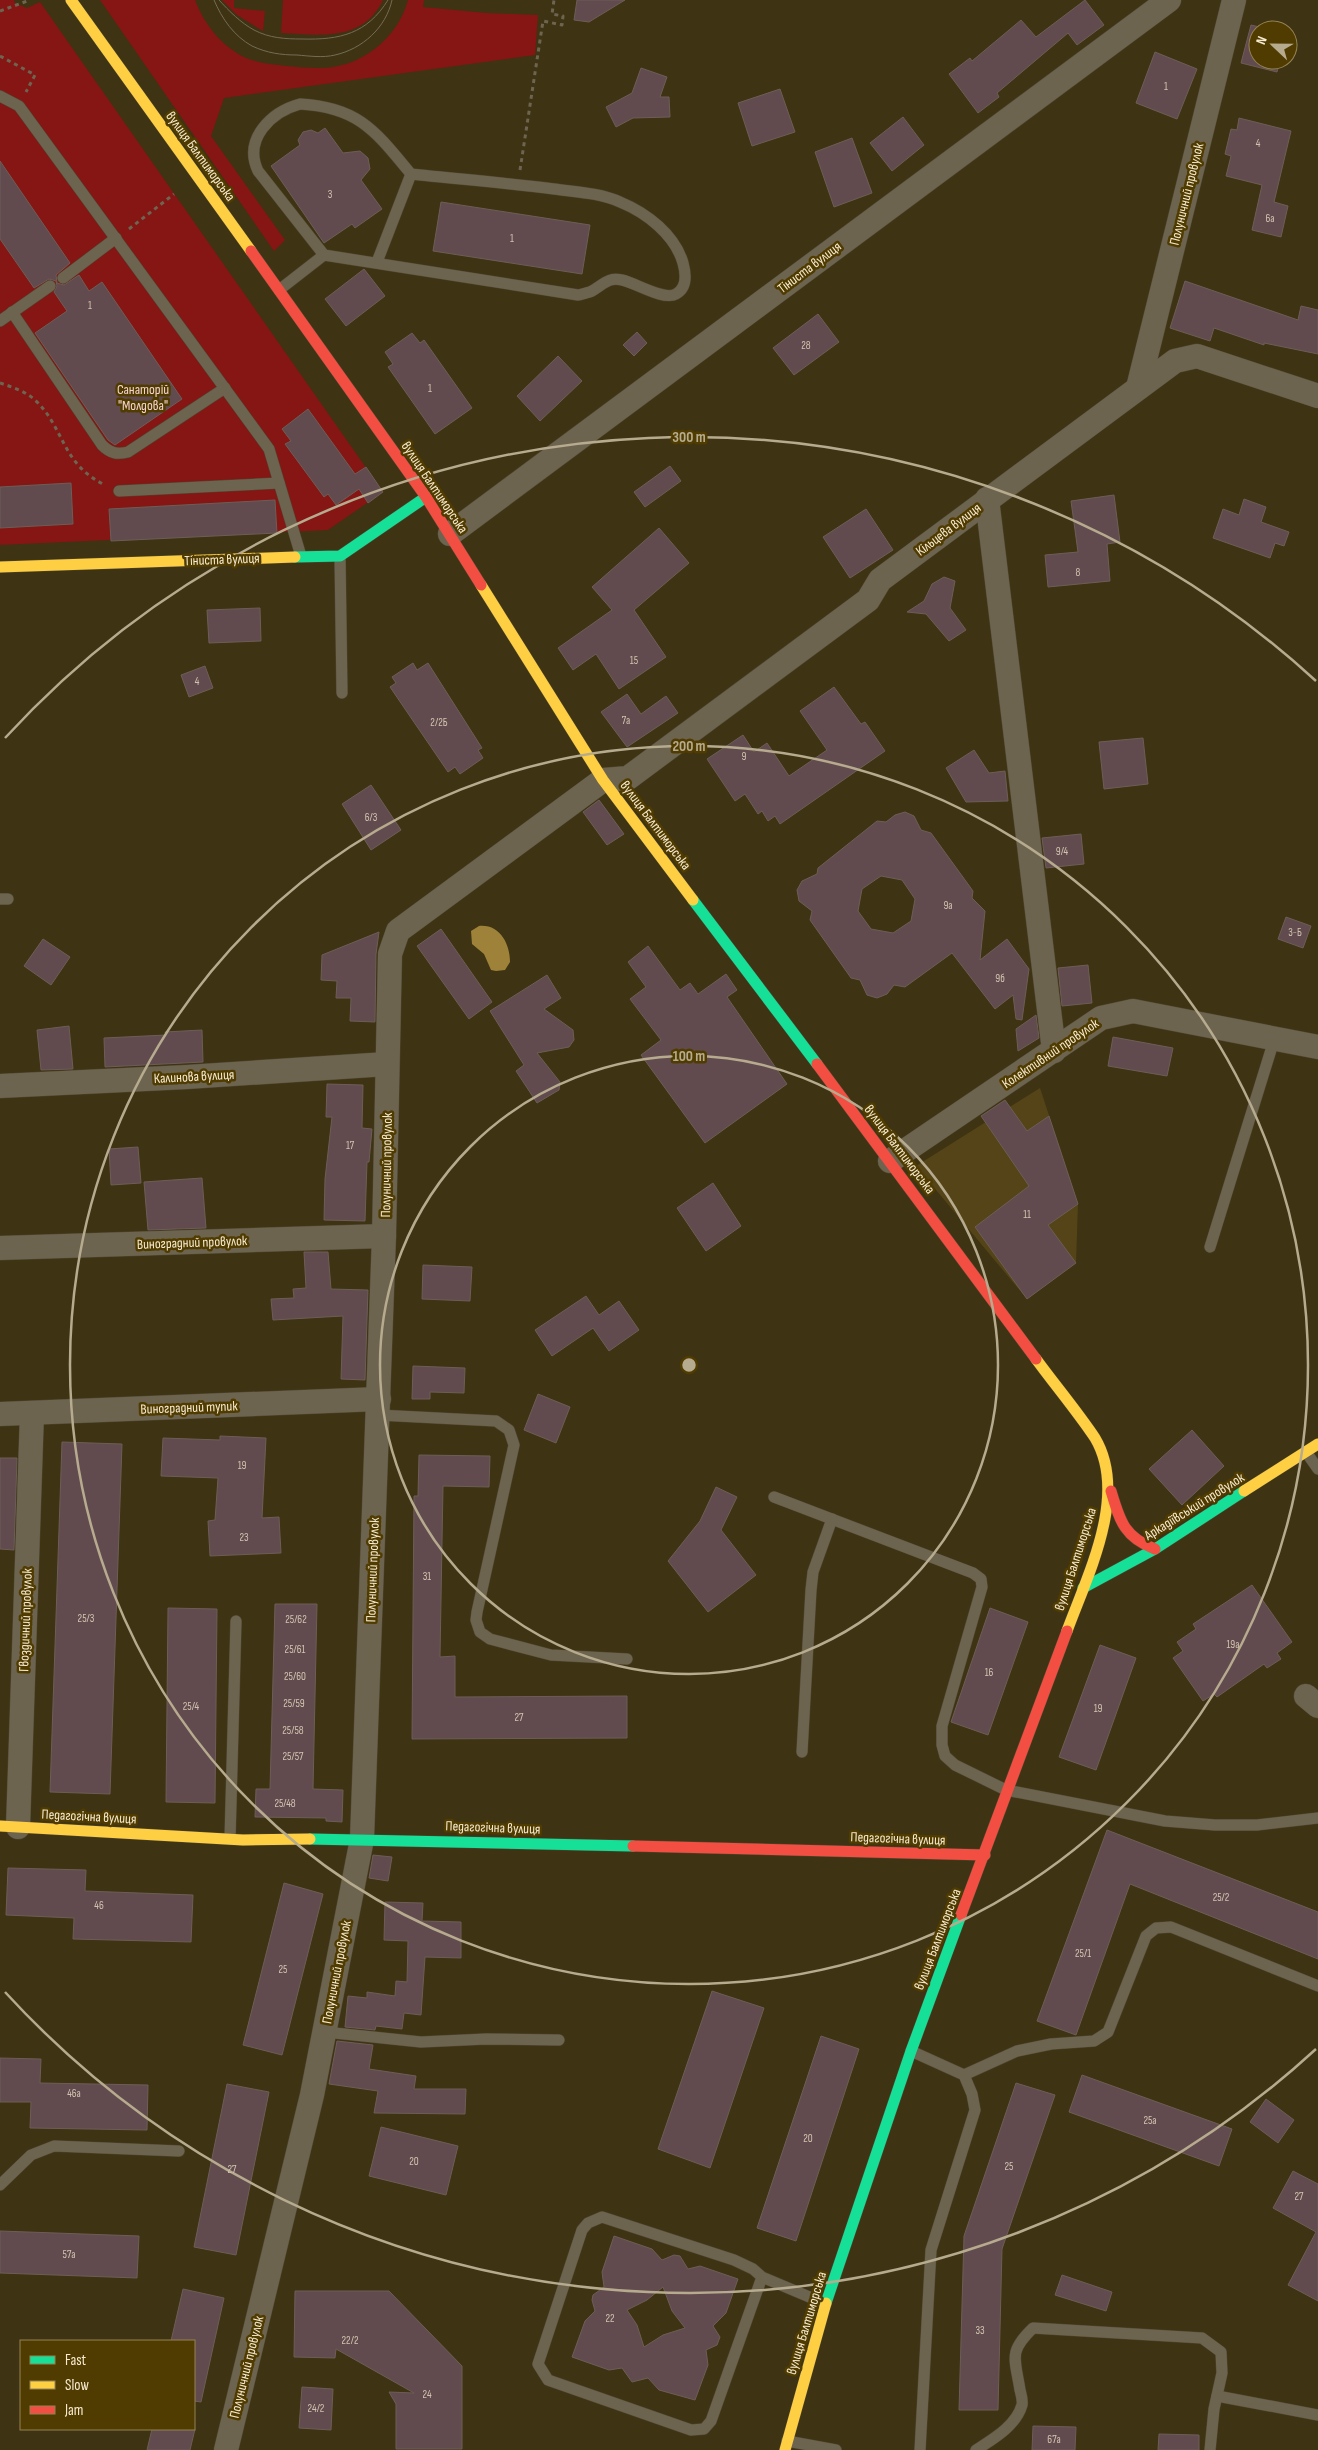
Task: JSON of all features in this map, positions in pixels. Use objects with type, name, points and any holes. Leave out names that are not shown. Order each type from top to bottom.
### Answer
[{"type":"main road","name":"вулиця Балтиморська","points":[[71,0],[426,497],[603,780],[890,1161],[1095,1439],[1104,1456],[1110,1485],[1102,1531],[1083,1588],[1006,1790],[985,1855],[910,2051],[826,2304],[786,2446]]},
{"type":"main road","points":[[340,556],[426,497]]},
{"type":"main road","name":"Тіниста вулиця","points":[[0,567],[340,556]]},
{"type":"main road","name":"Аркадіївський провулок","points":[[1083,1588],[1155,1549],[1318,1444]]},
{"type":"main road","points":[[1110,1485],[1125,1531],[1142,1546],[1155,1549]]},
{"type":"main road","name":"Педагогічна вулиця","points":[[9,1827],[230,1839],[362,1839],[985,1855]]},
{"type":"street","name":"Тіниста вулиця","points":[[450,534],[1169,0]]},
{"type":"street","name":"Полуничний провулок","points":[[1138,388],[1234,0]]},
{"type":"street","name":"Кільцева вулиця","points":[[603,780],[628,778],[868,600],[880,580],[1175,361],[1197,356],[1318,396]]},
{"type":"street","points":[[987,499],[1054,1051]]},
{"type":"street","name":"Полуничний провулок","points":[[226,2450],[312,2095],[362,1839],[384,1236],[390,954],[398,931],[603,780]]},
{"type":"street","name":"Колективний провулок","points":[[890,1161],[1101,1018],[1133,1011],[1275,1037],[1318,1047]]},
{"type":"street","name":"Калинова вулиця","points":[[0,1086],[187,1077],[387,1064]]},
{"type":"street","name":"Виноградний провулок","points":[[0,1248],[384,1236]]},
{"type":"street","name":"Виноградний тупик","points":[[0,1414],[378,1407]]},
{"type":"street","name":"Гвоздичний провулок","points":[[9,1827],[32,1413]]},
{"type":"lane","points":[[0,96],[18,106],[269,449],[301,556]]},
{"type":"lane","points":[[300,104],[336,109],[352,116],[375,132],[410,174],[518,184],[599,195],[620,201],[638,210],[664,231],[676,246],[685,271],[685,279],[681,290],[675,295],[666,296],[624,281],[611,279],[592,291],[578,295],[324,255],[258,171],[253,161],[254,147],[260,131],[271,118],[284,109],[300,104]]},
{"type":"lane","points":[[377,262],[410,174]]},
{"type":"lane","points":[[62,278],[116,238]]},
{"type":"lane","points":[[279,290],[324,255]]},
{"type":"lane","points":[[0,320],[50,286]]},
{"type":"lane","points":[[12,312],[102,445],[112,452],[122,454],[128,452],[225,388]]},
{"type":"lane","points":[[119,491],[279,483]]},
{"type":"lane","points":[[340,556],[342,694]]},
{"type":"lane","points":[[1210,1248],[1275,1037]]},
{"type":"lane","points":[[378,1407],[496,1421],[509,1430],[514,1445],[476,1612],[476,1620],[480,1632],[490,1639],[551,1656],[627,1659]]},
{"type":"lane","points":[[1306,1452],[1318,1469]]},
{"type":"lane","points":[[774,1497],[973,1573],[981,1579],[982,1587],[942,1726],[942,1745],[945,1756],[955,1765],[1006,1790],[1165,1821],[1215,1825],[1257,1824],[1318,1818]]},
{"type":"lane","points":[[802,1752],[813,1572],[832,1519]]},
{"type":"lane","points":[[230,1839],[236,1622]]},
{"type":"lane","points":[[964,2075],[1017,2051],[1052,2044],[1094,2041],[1108,2032],[1146,1936],[1156,1928],[1171,1927],[1318,1986]]},
{"type":"lane","points":[[324,2032],[421,2042],[486,2039],[559,2040]]},
{"type":"lane","points":[[910,2051],[964,2075],[972,2094],[974,2110],[931,2250],[920,2450]]},
{"type":"lane","points":[[0,2185],[31,2155],[54,2146],[179,2151]]},
{"type":"lane","points":[[762,2277],[711,2420],[704,2429],[692,2430],[548,2380],[538,2364],[582,2230],[588,2223],[602,2217],[734,2260],[753,2269],[762,2277],[826,2304]]},
{"type":"lane","points":[[976,2450],[997,2437],[1014,2420],[1022,2404],[1014,2352],[1022,2338],[1033,2328],[1202,2338],[1221,2352],[1222,2373],[1210,2450]]},
{"type":"lane","points":[[1217,2396],[1318,2415]]},
{"type":"lane","points":[[786,2446],[836,2450]]},
{"type":"path","points":[[0,11],[30,0]]},
{"type":"path","points":[[518,184],[543,21],[562,25],[563,16],[552,14],[554,0]]},
{"type":"path","points":[[0,56],[35,75]]},
{"type":"path","points":[[116,238],[174,194]]},
{"type":"path","points":[[0,383],[16,388],[34,399],[49,417],[70,456],[99,482],[119,491]]},
{"type":"shaded area","points":[[479,926],[493,928],[506,942],[510,962],[505,970],[491,970],[484,954],[472,944],[471,931]]},
{"type":"shaded area","points":[[1040,1088],[1078,1204],[1076,1263],[1027,1299],[916,1166]]},
{"type":"green space","name":"Санаторій \"Молдова\"","points":[[0,0],[14,0],[15,3],[27,8],[40,2],[383,492],[328,530],[0,545]]},
{"type":"green space","points":[[100,0],[195,0],[207,24],[218,38],[232,50],[246,58],[275,65],[310,68],[333,67],[362,57],[386,39],[395,28],[408,0],[424,0],[423,7],[487,13],[538,15],[535,55],[224,98],[211,136],[285,240],[274,251]]},
{"type":"green space","points":[[222,0],[234,0],[234,8],[265,11],[263,31],[237,15]]},
{"type":"green space","points":[[283,0],[383,0],[374,14],[364,23],[352,29],[339,33],[311,35],[281,33]]},
{"type":"building","points":[[577,0],[625,0],[589,22],[574,20]]},
{"type":"building","points":[[1085,0],[1104,25],[1077,45],[1068,33],[997,93],[999,97],[978,113],[949,74],[970,58],[972,61],[1021,20],[1036,37]]},
{"type":"building","points":[[1248,36],[1248,65],[1241,63]]},
{"type":"building","points":[[1155,52],[1197,69],[1177,119],[1136,103]]},
{"type":"building","points":[[641,68],[667,77],[660,97],[669,97],[670,117],[633,118],[616,127],[606,107],[632,93]]},
{"type":"building","points":[[780,89],[795,132],[752,146],[738,103]]},
{"type":"building","points":[[903,117],[924,145],[892,171],[870,143]]},
{"type":"building","points":[[1239,118],[1291,131],[1274,202],[1288,206],[1281,237],[1252,230],[1262,185],[1226,176],[1231,156],[1225,154],[1231,129],[1237,130]]},
{"type":"building","points":[[325,128],[343,153],[360,151],[368,158],[370,169],[361,180],[382,209],[355,228],[352,224],[324,243],[271,166],[300,145],[298,140],[303,132],[311,130],[318,133]]},
{"type":"building","points":[[852,138],[872,193],[834,207],[815,152]]},
{"type":"building","points":[[0,161],[70,263],[56,275],[57,283],[64,285],[79,275],[89,291],[102,282],[182,399],[115,445],[108,440],[35,333],[67,311],[54,292],[57,286],[56,281],[49,279],[34,288],[0,239]]},
{"type":"building","points":[[441,202],[590,225],[582,274],[433,251]]},
{"type":"building","points":[[364,269],[385,296],[346,326],[325,299]]},
{"type":"building","points":[[1185,281],[1298,320],[1301,306],[1318,310],[1318,354],[1264,343],[1264,345],[1214,328],[1210,341],[1170,328]]},
{"type":"building","points":[[818,314],[839,342],[794,375],[773,348]]},
{"type":"building","points":[[637,332],[647,343],[634,356],[623,345]]},
{"type":"building","points":[[412,333],[420,343],[424,340],[472,408],[435,434],[388,367],[393,364],[385,352]]},
{"type":"building","points":[[558,356],[582,381],[540,421],[517,396]]},
{"type":"building","points":[[308,409],[355,474],[366,467],[383,492],[368,503],[359,489],[336,505],[328,494],[324,497],[285,444],[291,441],[282,429]]},
{"type":"building","points":[[670,466],[681,481],[645,507],[634,492]]},
{"type":"building","points":[[71,483],[73,524],[0,528],[0,487]]},
{"type":"building","points":[[1114,495],[1120,542],[1107,544],[1110,581],[1048,587],[1045,555],[1078,552],[1071,501]]},
{"type":"building","points":[[1244,499],[1266,507],[1261,522],[1289,532],[1284,546],[1275,543],[1270,558],[1213,538],[1223,509],[1239,515]]},
{"type":"building","points":[[275,500],[277,533],[111,541],[109,509]]},
{"type":"building","points":[[866,509],[893,550],[850,578],[823,537]]},
{"type":"building","points":[[659,528],[689,563],[634,610],[666,657],[619,689],[596,654],[573,670],[558,648],[612,610],[592,587]]},
{"type":"building","points":[[944,577],[955,581],[950,608],[966,630],[949,641],[926,614],[907,612],[924,601],[932,584]]},
{"type":"building","points":[[260,608],[261,641],[209,643],[207,610]]},
{"type":"building","points":[[413,663],[417,670],[428,663],[482,748],[478,750],[483,758],[460,774],[455,767],[448,772],[390,687],[396,683],[392,677]]},
{"type":"building","points":[[205,666],[213,688],[189,697],[181,675]]},
{"type":"building","points":[[834,687],[861,724],[865,722],[885,751],[780,824],[775,816],[768,821],[762,811],[758,814],[745,794],[735,801],[707,759],[743,735],[754,752],[767,743],[789,776],[827,750],[800,711]]},
{"type":"building","points":[[627,694],[641,714],[666,696],[678,713],[627,747],[601,712]]},
{"type":"building","points":[[1143,738],[1148,784],[1104,789],[1099,742]]},
{"type":"building","points":[[974,750],[989,773],[1005,771],[1008,801],[966,802],[946,768]]},
{"type":"building","points":[[371,785],[401,830],[371,850],[342,804]]},
{"type":"building","points":[[599,800],[624,834],[607,845],[583,812]]},
{"type":"building","points":[[905,812],[914,816],[921,830],[931,833],[973,891],[972,898],[985,911],[980,960],[1007,939],[1029,969],[1022,1020],[1016,1019],[1013,995],[995,1009],[952,953],[905,987],[894,985],[887,994],[877,998],[867,995],[860,980],[851,978],[810,920],[812,911],[799,901],[797,890],[802,881],[817,874],[818,868],[877,821],[886,822],[895,815]],"holes":[[[881,876],[902,880],[915,899],[911,921],[893,933],[871,929],[858,911],[862,889]]]},
{"type":"building","points":[[1081,834],[1084,864],[1046,868],[1042,838]]},
{"type":"building","points":[[1286,917],[1311,926],[1303,948],[1278,939]]},
{"type":"building","points":[[441,929],[492,1002],[469,1019],[417,946]]},
{"type":"building","points":[[379,932],[376,954],[375,1022],[350,1021],[351,998],[336,998],[337,981],[321,980],[322,955]]},
{"type":"building","points":[[43,939],[70,957],[51,985],[24,966]]},
{"type":"building","points":[[648,946],[680,990],[690,983],[698,994],[726,974],[737,990],[727,997],[787,1084],[705,1143],[641,1055],[661,1040],[630,999],[646,987],[628,962]]},
{"type":"building","points":[[1088,965],[1092,1003],[1062,1006],[1058,968]]},
{"type":"building","points":[[547,975],[561,998],[544,1009],[573,1030],[574,1040],[569,1047],[537,1053],[560,1082],[559,1090],[537,1103],[516,1071],[524,1065],[490,1011]]},
{"type":"building","points":[[1036,1015],[1039,1038],[1018,1051],[1016,1029]]},
{"type":"building","points":[[69,1026],[73,1069],[41,1070],[37,1030]]},
{"type":"building","points":[[202,1030],[203,1062],[105,1067],[104,1038],[166,1035],[165,1032]]},
{"type":"building","points":[[1113,1037],[1173,1048],[1167,1076],[1108,1066]]},
{"type":"building","points":[[327,1084],[363,1085],[362,1128],[372,1129],[369,1162],[367,1162],[365,1221],[324,1220],[325,1179],[332,1117],[326,1117]]},
{"type":"building","points":[[1005,1100],[1027,1131],[1049,1116],[1078,1204],[1048,1225],[1076,1263],[1027,1299],[975,1227],[1029,1186],[981,1116]]},
{"type":"building","points":[[138,1147],[141,1183],[111,1185],[109,1149]]},
{"type":"building","points":[[202,1178],[206,1228],[148,1230],[144,1182]]},
{"type":"building","points":[[713,1183],[741,1226],[706,1251],[677,1208]]},
{"type":"building","points":[[304,1252],[328,1252],[331,1289],[368,1290],[365,1380],[341,1379],[343,1316],[273,1320],[271,1299],[294,1298],[293,1289],[306,1288]]},
{"type":"building","points":[[423,1265],[472,1267],[470,1301],[422,1299]]},
{"type":"building","points":[[586,1296],[599,1315],[619,1301],[639,1330],[609,1351],[593,1328],[552,1356],[535,1330]]},
{"type":"building","points":[[413,1366],[465,1368],[464,1393],[430,1392],[430,1399],[412,1399]]},
{"type":"building","points":[[538,1394],[570,1407],[556,1443],[524,1430]]},
{"type":"building","points":[[1192,1430],[1224,1466],[1182,1505],[1149,1469]]},
{"type":"building","points":[[220,1436],[266,1438],[262,1518],[279,1517],[281,1553],[210,1556],[208,1521],[215,1520],[218,1478],[161,1476],[163,1438],[220,1440]]},
{"type":"building","points":[[62,1442],[122,1444],[110,1794],[50,1792]]},
{"type":"building","points":[[419,1455],[490,1456],[489,1487],[443,1486],[440,1657],[455,1656],[455,1697],[627,1696],[627,1738],[412,1739],[414,1496],[418,1496]]},
{"type":"building","points":[[0,1458],[17,1458],[14,1550],[0,1549]]},
{"type":"building","points":[[716,1487],[737,1497],[721,1530],[756,1575],[708,1612],[668,1561],[700,1521]]},
{"type":"building","points":[[1252,1585],[1292,1642],[1277,1653],[1281,1659],[1267,1668],[1264,1664],[1217,1697],[1214,1694],[1203,1701],[1173,1658],[1183,1651],[1177,1642],[1196,1629],[1193,1624]]},
{"type":"building","points":[[275,1604],[317,1604],[313,1789],[343,1790],[342,1822],[326,1821],[326,1818],[255,1817],[256,1789],[270,1789]]},
{"type":"building","points":[[168,1608],[217,1609],[215,1803],[166,1802]]},
{"type":"building","points":[[990,1608],[1028,1622],[988,1735],[951,1722]]},
{"type":"building","points":[[1100,1645],[1136,1658],[1096,1770],[1059,1757]]},
{"type":"building","points":[[1107,1830],[1318,1912],[1318,1959],[1130,1884],[1076,2035],[1037,2021]]},
{"type":"building","points":[[373,1855],[392,1857],[388,1881],[369,1878]]},
{"type":"building","points":[[8,1868],[86,1870],[85,1891],[193,1895],[191,1942],[73,1939],[74,1918],[6,1915]]},
{"type":"building","points":[[284,1883],[323,1894],[282,2055],[243,2045]]},
{"type":"building","points":[[385,1902],[423,1903],[422,1921],[461,1922],[461,1958],[425,1957],[421,2015],[404,2013],[402,2029],[376,2026],[375,2030],[345,2027],[348,1996],[367,1998],[367,1992],[395,1996],[396,1981],[407,1982],[408,1941],[384,1940]]},
{"type":"building","points":[[712,1991],[764,2008],[710,2168],[658,2149]]},
{"type":"building","points":[[821,2036],[859,2049],[796,2241],[757,2228]]},
{"type":"building","points":[[337,2041],[373,2045],[369,2069],[416,2076],[414,2089],[466,2089],[465,2114],[374,2113],[378,2091],[329,2084]]},
{"type":"building","points":[[0,2058],[41,2059],[40,2083],[148,2085],[147,2130],[30,2128],[31,2102],[0,2102]]},
{"type":"building","points":[[1082,2075],[1232,2129],[1219,2166],[1069,2112]]},
{"type":"building","points":[[1016,2083],[1055,2095],[1002,2249],[998,2410],[959,2410],[964,2236]]},
{"type":"building","points":[[227,2084],[269,2092],[236,2255],[194,2247]]},
{"type":"building","points":[[1266,2099],[1294,2120],[1278,2143],[1250,2122]]},
{"type":"building","points":[[381,2127],[458,2146],[446,2195],[369,2176]]},
{"type":"building","points":[[1293,2171],[1318,2184],[1318,2301],[1288,2285],[1316,2232],[1273,2208]]},
{"type":"building","points":[[0,2231],[139,2236],[137,2278],[0,2273]]},
{"type":"building","points":[[614,2236],[652,2249],[662,2260],[674,2255],[680,2256],[688,2269],[700,2266],[738,2279],[726,2313],[713,2326],[720,2337],[717,2345],[706,2350],[708,2365],[695,2400],[659,2390],[648,2378],[632,2382],[622,2368],[609,2370],[572,2357],[585,2321],[595,2311],[592,2300],[593,2295],[604,2287],[602,2272]],"holes":[[[663,2287],[672,2311],[685,2328],[663,2335],[644,2347],[637,2325],[627,2310],[647,2300]]]},
{"type":"building","points":[[1062,2275],[1112,2292],[1106,2311],[1055,2295]]},
{"type":"building","points":[[183,2289],[224,2298],[201,2402],[195,2401],[195,2340],[171,2340]]},
{"type":"building","points":[[295,2291],[389,2291],[462,2366],[462,2449],[396,2449],[396,2404],[389,2392],[414,2393],[336,2349],[335,2358],[294,2357]]},
{"type":"building","points":[[302,2387],[333,2389],[331,2430],[299,2428]]},
{"type":"building","points":[[1033,2426],[1076,2427],[1075,2450],[1032,2450]]},
{"type":"building","points":[[152,2430],[195,2430],[190,2450],[147,2450]]},
{"type":"building","points":[[1159,2434],[1199,2435],[1199,2450],[1158,2450]]},
{"type":"tram line","points":[[214,0],[229,26],[252,46],[280,54],[321,57],[345,52],[371,36],[384,20],[392,0]]},
{"type":"tram line","points":[[219,0],[240,20],[260,33],[296,39],[329,38],[351,33],[371,21],[388,0]]},
{"type":"traffic: fast","points":[[295,557],[340,556],[426,497]]},
{"type":"traffic: fast","points":[[693,900],[817,1064]]},
{"type":"traffic: fast","points":[[1083,1588],[1155,1549],[1244,1491]]},
{"type":"traffic: fast","points":[[310,1839],[633,1846]]},
{"type":"traffic: fast","points":[[826,2303],[911,2051],[961,1915]]},
{"type":"traffic: slow","points":[[71,0],[251,251]]},
{"type":"traffic: slow","points":[[0,567],[295,557]]},
{"type":"traffic: slow","points":[[481,585],[603,780],[693,900]]},
{"type":"traffic: slow","points":[[1036,1359],[1095,1438],[1104,1460],[1108,1484],[1106,1510],[1094,1561],[1067,1631]]},
{"type":"traffic: slow","points":[[1244,1491],[1318,1444]]},
{"type":"traffic: slow","points":[[0,1826],[243,1840],[310,1839]]},
{"type":"traffic: slow","points":[[785,2450],[826,2303]]},
{"type":"traffic: jam","points":[[251,251],[426,497],[481,585]]},
{"type":"traffic: jam","points":[[817,1064],[1036,1359]]},
{"type":"traffic: jam","points":[[1111,1491],[1117,1511],[1125,1527],[1136,1539],[1155,1549]]},
{"type":"traffic: jam","points":[[961,1915],[1067,1631]]},
{"type":"traffic: jam","points":[[633,1846],[985,1855]]}]
